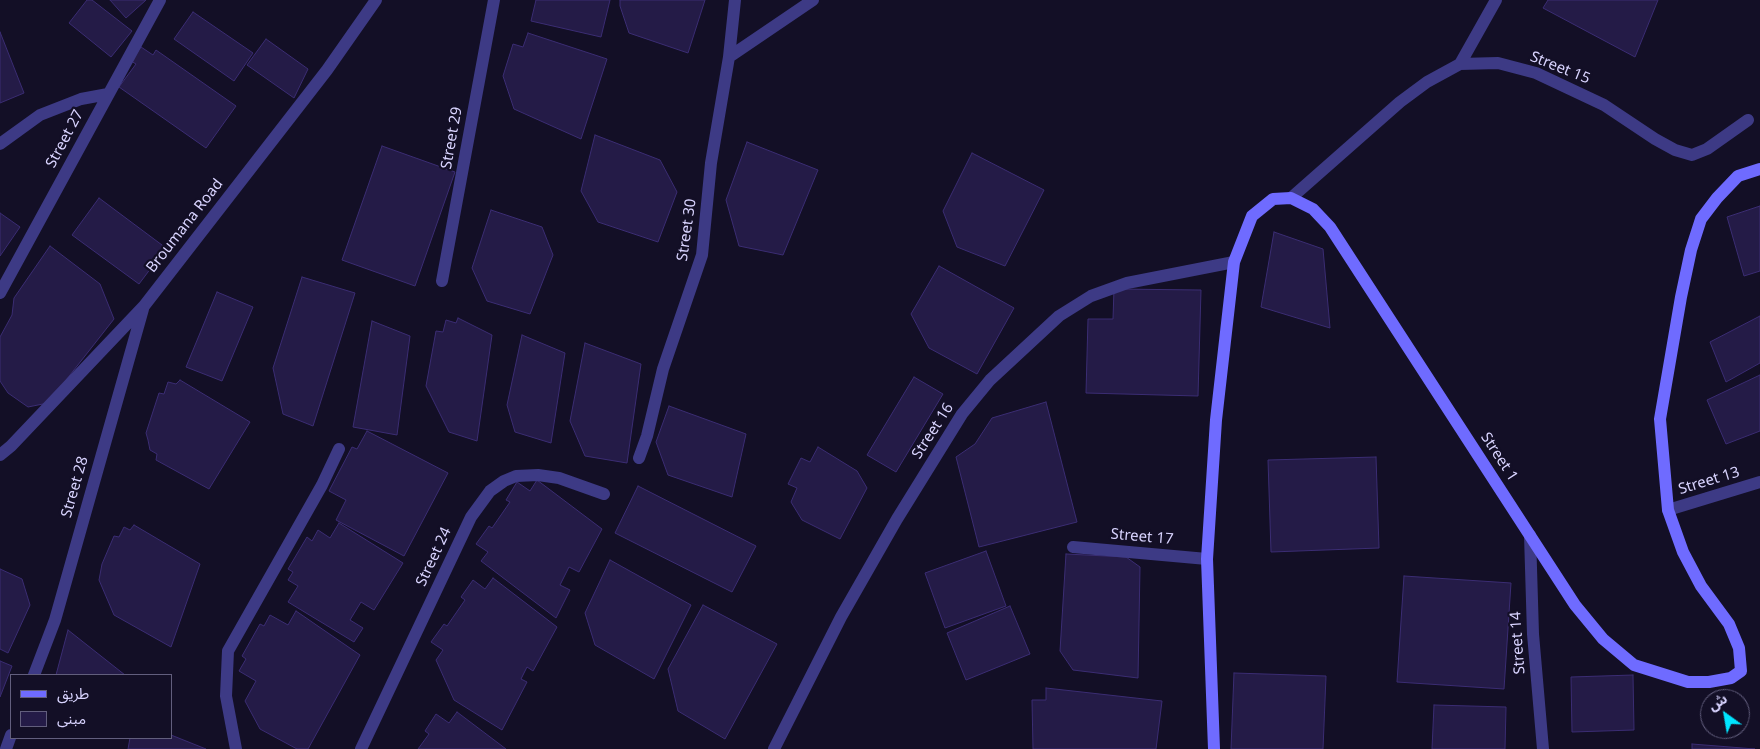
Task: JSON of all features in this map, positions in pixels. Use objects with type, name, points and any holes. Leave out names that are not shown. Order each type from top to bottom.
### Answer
[{"type":"street","name":"Street 27","points":[[0,293],[160,0]]},
{"type":"street","name":"Broumana Road","points":[[0,455],[11,446],[144,306],[327,70],[376,0]]},
{"type":"street","name":"Street 29","points":[[442,281],[494,0]]},
{"type":"street","name":"Street 30","points":[[639,458],[647,436],[663,369],[702,255],[711,163],[729,57],[735,0]]},
{"type":"street","points":[[729,57],[813,0]]},
{"type":"street","points":[[1460,64],[1496,0]]},
{"type":"street","name":"Street 15","points":[[1291,198],[1400,102],[1427,82],[1460,64],[1498,63],[1536,73],[1604,105],[1668,146],[1692,155],[1707,149],[1748,120]]},
{"type":"street","points":[[0,144],[40,115],[81,99],[108,94]]},
{"type":"street","name":"Street 1","points":[[1291,198],[1313,209],[1330,227],[1575,605],[1604,639],[1634,665],[1688,682],[1709,682],[1731,678],[1741,671],[1739,648],[1729,624],[1701,586],[1688,560],[1668,510],[1660,419],[1681,297],[1691,250],[1701,219],[1716,198],[1738,176],[1760,169]]},
{"type":"street","points":[[1214,749],[1208,558],[1216,420],[1234,262],[1252,216],[1273,199],[1291,198]]},
{"type":"street","name":"Street 16","points":[[774,749],[841,618],[896,518],[962,414],[990,380],[1058,316],[1091,296],[1127,283],[1234,262]]},
{"type":"street","name":"Street 28","points":[[34,674],[55,620],[144,306]]},
{"type":"street","points":[[236,749],[226,696],[228,651],[322,485],[339,449]]},
{"type":"street","name":"Street 24","points":[[361,749],[471,517],[490,491],[516,476],[538,475],[559,478],[604,494]]},
{"type":"street","name":"Street 13","points":[[1668,510],[1760,482]]},
{"type":"street","name":"Street 14","points":[[1530,535],[1533,634],[1543,749]]},
{"type":"street","name":"Street 17","points":[[1073,547],[1208,558]]},
{"type":"building","points":[[87,0],[92,0],[132,31],[111,57],[69,23]]},
{"type":"building","points":[[110,0],[146,0],[126,18]]},
{"type":"building","points":[[536,0],[610,0],[601,37],[531,21]]},
{"type":"building","points":[[620,0],[705,0],[688,53],[629,33],[620,6]]},
{"type":"building","points":[[1548,0],[1658,0],[1635,57],[1543,8]]},
{"type":"building","points":[[193,12],[253,53],[234,81],[174,39]]},
{"type":"building","points":[[0,32],[24,93],[0,103]]},
{"type":"building","points":[[528,33],[607,59],[581,139],[514,109],[503,76],[513,44],[523,47]]},
{"type":"building","points":[[266,39],[308,69],[294,98],[247,65]]},
{"type":"building","points":[[141,47],[153,55],[156,50],[236,106],[206,148],[119,87],[136,64],[131,61]]},
{"type":"building","points":[[595,135],[660,160],[677,192],[658,242],[598,222],[581,191]]},
{"type":"building","points":[[747,142],[818,170],[783,255],[739,246],[726,200]]},
{"type":"building","points":[[382,146],[455,172],[415,286],[342,260]]},
{"type":"building","points":[[972,153],[1044,190],[1005,266],[957,247],[943,211]]},
{"type":"building","points":[[99,198],[166,248],[139,284],[72,235]]},
{"type":"building","points":[[1760,206],[1760,271],[1744,276],[1727,217]]},
{"type":"building","points":[[491,210],[542,227],[553,255],[530,314],[487,301],[472,268]]},
{"type":"building","points":[[0,213],[20,227],[0,256]]},
{"type":"building","points":[[1274,232],[1323,249],[1330,328],[1261,307]]},
{"type":"building","points":[[50,246],[100,284],[114,319],[48,403],[28,407],[8,393],[0,381],[0,337],[12,315],[14,298]]},
{"type":"building","points":[[939,266],[1014,308],[977,374],[929,348],[911,314]]},
{"type":"building","points":[[302,277],[355,293],[313,426],[283,414],[273,368]]},
{"type":"building","points":[[1114,289],[1201,290],[1198,396],[1086,393],[1088,319],[1113,319]]},
{"type":"building","points":[[217,292],[253,307],[222,381],[186,367]]},
{"type":"building","points":[[1760,316],[1760,363],[1726,382],[1710,342]]},
{"type":"building","points":[[458,318],[492,335],[477,441],[449,432],[426,386],[436,331],[443,332],[446,320],[456,323]]},
{"type":"building","points":[[372,321],[410,336],[397,435],[353,427]]},
{"type":"building","points":[[522,335],[565,353],[551,443],[515,432],[507,405]]},
{"type":"building","points":[[585,343],[641,364],[627,463],[585,456],[570,421]]},
{"type":"building","points":[[1760,375],[1760,431],[1726,444],[1707,400]]},
{"type":"building","points":[[914,377],[943,394],[896,472],[867,455]]},
{"type":"building","points":[[180,380],[250,422],[209,489],[156,460],[157,454],[150,450],[146,433],[159,393],[164,394],[168,382],[176,384]]},
{"type":"building","points":[[1046,402],[1077,522],[979,547],[956,457],[975,444],[992,418]]},
{"type":"building","points":[[669,406],[746,434],[732,497],[668,475],[656,442]]},
{"type":"building","points":[[367,431],[448,473],[404,556],[336,520],[346,500],[329,491],[352,447],[357,449]]},
{"type":"building","points":[[818,447],[857,471],[867,488],[840,539],[802,520],[791,502],[797,488],[788,484],[801,458],[810,462]]},
{"type":"building","points":[[1376,457],[1379,548],[1271,552],[1268,460]]},
{"type":"building","points":[[537,480],[602,529],[579,572],[569,567],[560,585],[570,590],[556,618],[481,561],[488,552],[476,544],[489,526],[492,528],[510,502],[506,500],[517,482],[530,491]]},
{"type":"building","points":[[638,486],[756,546],[732,592],[615,533]]},
{"type":"building","points":[[339,523],[403,563],[374,610],[361,602],[350,620],[363,628],[354,642],[288,602],[298,586],[288,580],[293,572],[288,569],[307,537],[312,541],[318,530],[330,538]]},
{"type":"building","points":[[134,525],[200,564],[171,647],[114,615],[99,580],[102,564],[114,536],[119,537],[124,527],[130,530]]},
{"type":"building","points":[[986,551],[1006,606],[945,628],[925,573]]},
{"type":"building","points":[[1066,554],[1126,557],[1140,567],[1138,678],[1073,670],[1060,651]]},
{"type":"building","points":[[610,560],[691,605],[654,679],[595,645],[585,613]]},
{"type":"building","points":[[0,569],[22,579],[30,605],[8,653],[0,649]]},
{"type":"building","points":[[1404,576],[1511,583],[1504,689],[1397,682]]},
{"type":"building","points":[[493,578],[557,627],[533,671],[527,667],[521,679],[527,682],[502,730],[454,700],[436,660],[443,650],[431,642],[444,624],[447,626],[465,600],[461,597],[473,580],[485,589]]},
{"type":"building","points":[[703,605],[777,644],[725,739],[678,711],[668,669]]},
{"type":"building","points":[[1010,606],[1030,654],[966,680],[947,633]]},
{"type":"building","points":[[296,611],[360,655],[308,749],[297,749],[260,729],[245,701],[256,681],[239,671],[246,659],[242,656],[260,624],[264,626],[270,615],[288,625]]},
{"type":"building","points":[[68,630],[124,674],[56,674]]},
{"type":"building","points":[[0,661],[12,666],[0,697]]},
{"type":"building","points":[[1234,673],[1326,676],[1323,749],[1231,749]]},
{"type":"building","points":[[1633,675],[1634,730],[1572,732],[1571,677]]},
{"type":"building","points":[[1046,688],[1162,701],[1156,749],[1033,749],[1032,700],[1046,700]]},
{"type":"building","points":[[1434,705],[1506,707],[1505,749],[1432,749]]},
{"type":"building","points":[[457,712],[506,749],[418,749],[429,734],[425,731],[436,714],[449,723]]},
{"type":"building","points":[[172,735],[206,749],[128,749],[130,739],[172,739]]},
{"type":"building","points":[[1692,744],[1755,749],[1692,749]]}]
